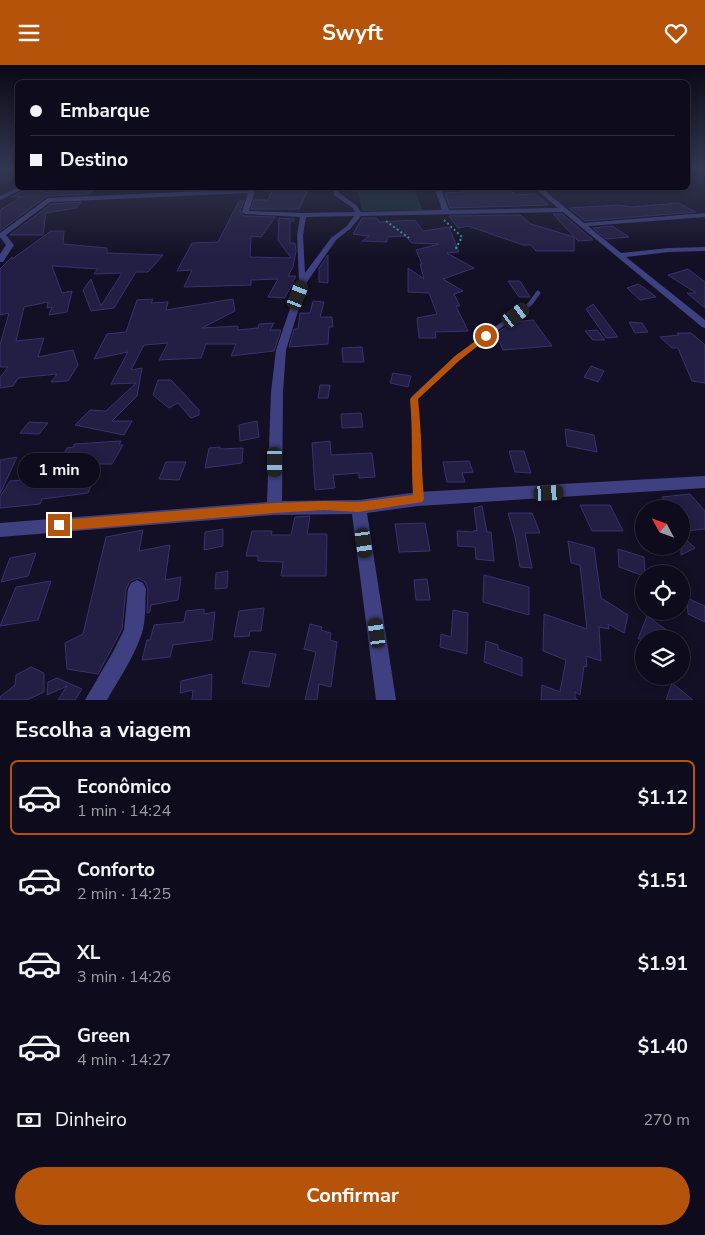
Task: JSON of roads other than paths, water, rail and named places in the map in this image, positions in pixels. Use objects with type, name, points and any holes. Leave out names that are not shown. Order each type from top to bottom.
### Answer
[{"type":"street","points":[[0,260],[10,245],[2,235],[48,200],[79,199]]},
{"type":"street","points":[[249,199],[245,212],[247,213],[302,215],[563,210]]},
{"type":"street","points":[[343,199],[355,207],[359,214]]},
{"type":"street","points":[[440,199],[443,212]]},
{"type":"street","points":[[550,199],[705,325]]},
{"type":"street","points":[[274,508],[277,392],[281,349],[303,282],[333,239],[349,227],[359,214]]},
{"type":"street","points":[[302,215],[300,235],[303,282]]},
{"type":"street","points":[[581,225],[705,215]]},
{"type":"street","points":[[621,255],[705,249]]},
{"type":"street","points":[[0,530],[274,508],[324,505],[358,507],[418,499],[705,482]]},
{"type":"street","points":[[358,507],[386,700]]},
{"type":"street","points":[[95,700],[120,659],[133,631],[137,589]]},
{"type":"lane","points":[[418,499],[416,467],[417,432],[414,399],[457,358],[530,304],[538,293]]}]
